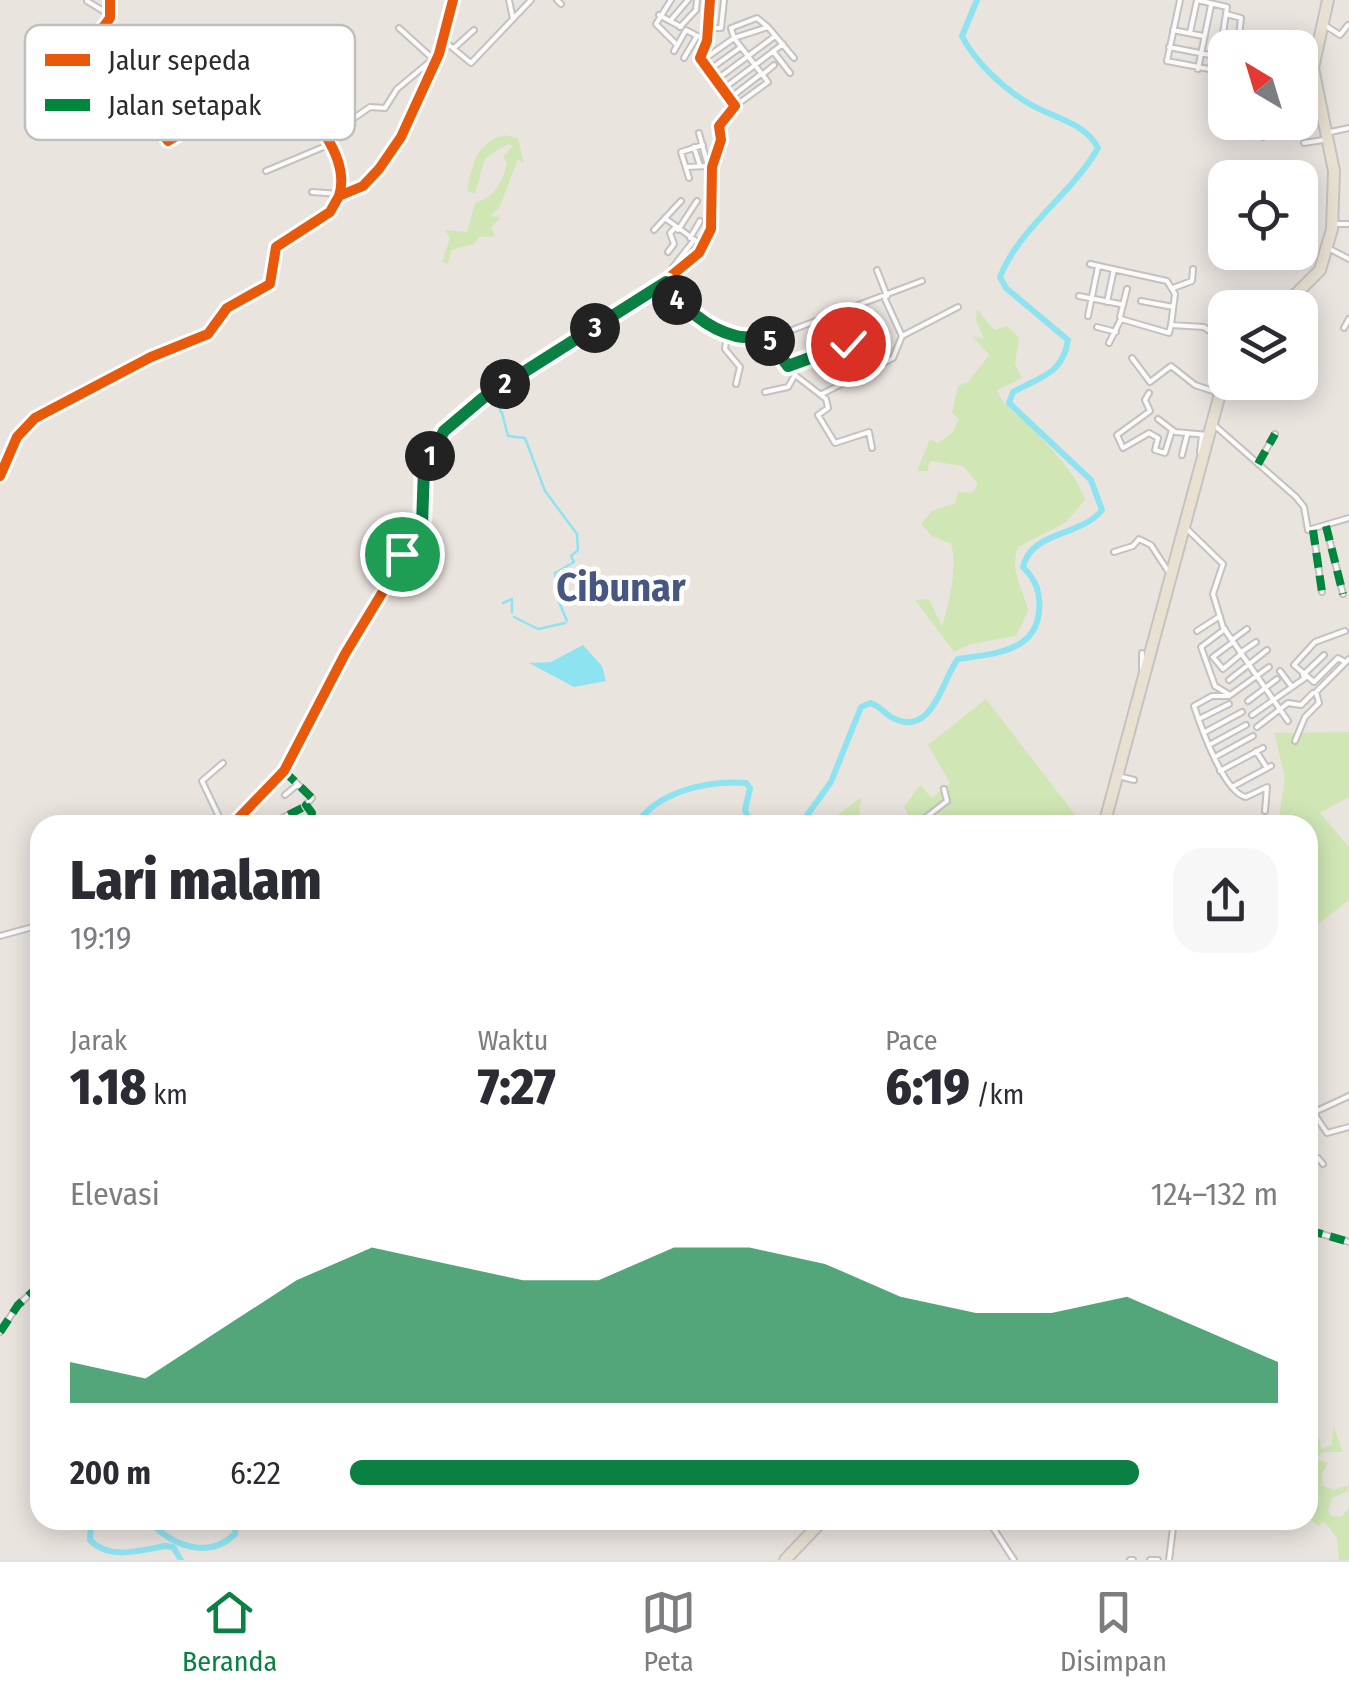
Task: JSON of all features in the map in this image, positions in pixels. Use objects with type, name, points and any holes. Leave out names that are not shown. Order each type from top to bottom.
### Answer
[{"type":"main road","points":[[1318,40],[1328,0]]},
{"type":"main road","points":[[1301,290],[1320,270],[1336,200],[1318,89]]},
{"type":"main road","points":[[1107,815],[1218,400]]},
{"type":"main road","points":[[785,1560],[813,1530]]},
{"type":"street","points":[[103,25],[110,14],[110,0]]},
{"type":"street","points":[[312,192],[340,195],[362,186],[380,169],[401,137],[439,54],[453,0]]},
{"type":"street","points":[[510,0],[513,18]]},
{"type":"street","points":[[444,40],[471,63],[531,0]]},
{"type":"street","points":[[670,0],[657,28],[676,48],[683,28],[696,10],[697,0]]},
{"type":"street","points":[[670,21],[688,0]]},
{"type":"street","points":[[702,61],[710,0]]},
{"type":"street","points":[[708,28],[722,28],[724,0]]},
{"type":"street","points":[[1180,0],[1168,62],[1208,69]]},
{"type":"street","points":[[1190,33],[1197,0],[1227,7],[1224,30]]},
{"type":"street","points":[[87,1],[110,14]]},
{"type":"street","points":[[1198,68],[1211,3]]},
{"type":"street","points":[[1226,14],[1241,18],[1239,30]]},
{"type":"street","points":[[660,15],[720,46]]},
{"type":"street","points":[[710,166],[721,140],[720,121],[768,84],[734,38],[732,26],[755,18],[768,27],[794,58]]},
{"type":"street","points":[[1321,24],[1340,35],[1348,25]]},
{"type":"street","points":[[702,61],[734,38],[768,27]]},
{"type":"street","points":[[398,28],[431,57]]},
{"type":"street","points":[[454,48],[474,30]]},
{"type":"street","points":[[1173,30],[1204,36]]},
{"type":"street","points":[[684,58],[697,36]]},
{"type":"street","points":[[716,80],[775,36]]},
{"type":"street","points":[[723,88],[782,44]]},
{"type":"street","points":[[709,70],[741,46]]},
{"type":"street","points":[[1169,47],[1208,55]]},
{"type":"street","points":[[773,51],[790,72]]},
{"type":"street","points":[[355,120],[370,108],[385,108],[431,57],[439,54]]},
{"type":"street","points":[[702,61],[735,106]]},
{"type":"street","points":[[730,98],[774,65]]},
{"type":"street","points":[[1304,143],[1349,128]]},
{"type":"street","points":[[242,815],[284,771],[344,654],[422,525],[423,479],[432,449],[456,419],[490,393],[666,282],[703,246],[711,229],[710,166],[699,133]]},
{"type":"street","points":[[266,171],[329,140]]},
{"type":"street","points":[[0,476],[17,437],[35,418],[151,357],[208,334],[227,308],[270,284],[276,247],[330,212],[340,195],[344,172],[326,142]]},
{"type":"street","points":[[688,178],[681,152],[702,145]]},
{"type":"street","points":[[694,146],[700,166]]},
{"type":"street","points":[[685,168],[710,166]]},
{"type":"street","points":[[654,230],[681,201]]},
{"type":"street","points":[[664,238],[677,229],[697,201]]},
{"type":"street","points":[[666,219],[703,246]]},
{"type":"street","points":[[673,267],[700,222]]},
{"type":"street","points":[[1333,224],[1349,224]]},
{"type":"street","points":[[668,252],[675,240],[670,233]]},
{"type":"street","points":[[1328,248],[1349,259]]},
{"type":"street","points":[[1090,264],[1160,278],[1173,288]]},
{"type":"street","points":[[1088,316],[1099,265]]},
{"type":"street","points":[[1108,302],[1114,269]]},
{"type":"street","points":[[1173,288],[1192,281],[1193,269]]},
{"type":"street","points":[[877,270],[902,336]]},
{"type":"street","points":[[666,282],[681,304],[727,333],[768,339],[922,281]]},
{"type":"street","points":[[1120,318],[1168,333],[1172,325],[1173,288]]},
{"type":"street","points":[[1109,343],[1116,332],[1127,289]]},
{"type":"street","points":[[1079,296],[1120,304]]},
{"type":"street","points":[[1142,301],[1173,307]]},
{"type":"street","points":[[822,394],[890,361],[902,336],[958,307]]},
{"type":"street","points":[[1344,328],[1349,319]]},
{"type":"street","points":[[1172,325],[1208,330]]},
{"type":"street","points":[[1097,327],[1116,332]]},
{"type":"street","points":[[727,333],[724,348],[740,365],[736,384]]},
{"type":"street","points":[[768,339],[795,375],[822,394],[828,408],[818,415],[829,438],[835,443],[868,432],[872,448]]},
{"type":"street","points":[[788,366],[858,341]]},
{"type":"street","points":[[848,382],[847,364],[868,353]]},
{"type":"street","points":[[1132,358],[1150,382],[1171,366],[1195,386],[1208,390]]},
{"type":"street","points":[[764,392],[788,387],[795,375]]},
{"type":"street","points":[[1149,393],[1145,400],[1150,410],[1116,435],[1123,448],[1149,433],[1157,438],[1155,450],[1165,452],[1172,430]]},
{"type":"street","points":[[1158,418],[1172,430],[1188,434],[1208,431],[1246,454],[1300,502],[1308,529],[1349,518]]},
{"type":"street","points":[[1182,455],[1188,434]]},
{"type":"street","points":[[1258,464],[1275,434]]},
{"type":"street","points":[[1326,526],[1344,594]]},
{"type":"street","points":[[1185,527],[1223,564],[1213,592],[1224,629],[1288,721]]},
{"type":"street","points":[[1313,530],[1322,592]]},
{"type":"street","points":[[1114,552],[1134,546],[1137,538],[1151,545],[1164,570],[1172,573]]},
{"type":"street","points":[[1196,631],[1220,616]]},
{"type":"street","points":[[1224,629],[1201,646],[1216,686],[1228,696]]},
{"type":"street","points":[[1204,658],[1213,658],[1248,629]]},
{"type":"street","points":[[1345,630],[1322,638],[1294,666],[1314,682],[1338,658],[1347,660]]},
{"type":"street","points":[[1213,658],[1222,669],[1256,642]]},
{"type":"street","points":[[1229,680],[1268,650]]},
{"type":"street","points":[[1142,652],[1139,665],[1146,672]]},
{"type":"street","points":[[1252,714],[1292,687],[1324,655]]},
{"type":"street","points":[[1295,741],[1305,716],[1320,702],[1316,692],[1347,660]]},
{"type":"street","points":[[1230,663],[1237,674]]},
{"type":"street","points":[[1265,812],[1267,787],[1246,797],[1232,787],[1220,770],[1195,705],[1212,696],[1228,696],[1269,667]]},
{"type":"street","points":[[1280,671],[1292,687]]},
{"type":"street","points":[[1248,701],[1277,679]]},
{"type":"street","points":[[1257,727],[1290,702],[1301,705],[1313,693]]},
{"type":"street","points":[[1199,719],[1230,704]]},
{"type":"street","points":[[1205,732],[1242,712]]},
{"type":"street","points":[[1211,744],[1246,725]]},
{"type":"street","points":[[1215,758],[1253,736]]},
{"type":"street","points":[[1220,770],[1263,748]]},
{"type":"street","points":[[1232,787],[1269,767],[1256,752]]},
{"type":"street","points":[[218,815],[202,781],[223,762]]},
{"type":"street","points":[[284,771],[312,798],[306,806],[288,815]]},
{"type":"street","points":[[1118,776],[1134,780]]},
{"type":"street","points":[[285,795],[298,784]]},
{"type":"street","points":[[928,815],[947,800],[944,789]]},
{"type":"street","points":[[306,806],[311,815]]},
{"type":"street","points":[[0,936],[30,928]]},
{"type":"street","points":[[1318,1110],[1349,1096]]},
{"type":"street","points":[[1318,1123],[1327,1134],[1349,1127]]},
{"type":"street","points":[[1318,1158],[1323,1164]]},
{"type":"street","points":[[1318,1233],[1349,1242]]},
{"type":"street","points":[[0,1332],[30,1293]]},
{"type":"street","points":[[994,1530],[1014,1560]]},
{"type":"street","points":[[1169,1560],[1173,1530]]},
{"type":"street","points":[[1150,1560],[1158,1560]]},
{"type":"green space","points":[[504,135],[518,138],[524,164],[518,159],[500,206],[491,216],[501,217],[491,228],[495,236],[479,237],[474,244],[451,250],[448,264],[442,262],[450,238],[445,230],[467,232],[475,203],[493,193],[500,182],[507,163],[503,157],[513,146],[508,144],[485,158],[475,194],[467,191],[481,150]]},
{"type":"green space","points":[[977,309],[994,330],[1007,326],[1019,338],[1015,364],[1022,378],[997,390],[1000,397],[1063,463],[1085,500],[1065,523],[1018,547],[1016,571],[1028,611],[1016,636],[971,644],[954,652],[915,600],[929,599],[942,626],[952,585],[953,552],[951,544],[932,536],[921,524],[932,511],[955,503],[958,492],[972,493],[978,484],[963,466],[930,461],[927,471],[917,471],[930,439],[938,443],[953,432],[959,419],[952,413],[958,386],[968,382],[989,355],[972,336],[984,339],[976,320]]},
{"type":"green space","points":[[986,699],[1075,815],[908,815],[904,807],[920,785],[932,798],[950,783],[928,745]]},
{"type":"green space","points":[[1349,732],[1349,797],[1320,813],[1349,847],[1349,900],[1318,924],[1318,815],[1279,815],[1285,777],[1274,733]]},
{"type":"green space","points":[[861,797],[859,815],[838,815]]},
{"type":"green space","points":[[1333,1425],[1343,1452],[1323,1452],[1318,1457],[1318,1438],[1321,1449],[1332,1445]]},
{"type":"green space","points":[[1318,1460],[1328,1463],[1322,1474],[1323,1486],[1333,1490],[1349,1485],[1348,1491],[1332,1498],[1328,1510],[1331,1516],[1341,1517],[1349,1508],[1349,1560],[1339,1560],[1337,1538],[1324,1521],[1318,1526]]},
{"type":"water","points":[[583,645],[602,666],[606,681],[574,687],[529,663],[551,662]]},
{"type":"waterway","points":[[807,815],[831,782],[861,707],[871,703],[891,717],[905,722],[917,720],[935,703],[958,659],[1010,649],[1021,643],[1036,625],[1039,611],[1037,587],[1023,567],[1028,555],[1036,546],[1082,525],[1102,510],[1091,480],[1009,403],[1013,392],[1056,367],[1068,340],[1006,288],[1000,277],[1032,227],[1098,148],[1076,126],[1009,90],[974,55],[962,36],[977,0]]},
{"type":"waterway","points":[[490,394],[502,413],[508,436],[525,438],[545,491],[577,534],[578,550],[571,556],[574,562],[555,573],[556,595],[567,621]]},
{"type":"waterway","points":[[503,603],[512,599],[512,612]]},
{"type":"waterway","points":[[514,617],[538,629],[565,623]]},
{"type":"waterway","points":[[644,815],[685,790],[732,783],[746,783],[750,788],[747,815]]},
{"type":"waterway","points":[[90,1530],[90,1540],[106,1550],[173,1547],[181,1560]]},
{"type":"waterway","points":[[159,1530],[179,1543],[202,1548],[224,1542],[235,1530]]},
{"type":"marked path","points":[[1258,464],[1275,434]]},
{"type":"marked path","points":[[1326,526],[1343,594]]},
{"type":"marked path","points":[[1313,530],[1322,592]]},
{"type":"marked path","points":[[284,771],[312,798],[306,805],[311,815]]},
{"type":"marked path","points":[[288,815],[306,806]]},
{"type":"marked path","points":[[1318,1233],[1349,1242]]},
{"type":"marked path","points":[[0,1332],[30,1294]]},
{"type":"cycle path","points":[[105,25],[110,18],[110,0]]},
{"type":"cycle path","points":[[0,476],[17,437],[35,418],[151,357],[208,334],[227,308],[270,284],[276,247],[330,212],[339,196],[363,186],[401,137],[439,54],[453,0]]},
{"type":"cycle path","points":[[242,815],[284,771],[345,654],[419,532],[424,468],[444,431],[483,398],[655,289],[699,253],[711,229],[712,167],[721,140],[719,126],[735,106],[700,58],[707,41],[710,0]]},
{"type":"cycle path","points":[[328,140],[339,165],[339,196]]},
{"type":"district","name":"Cibunar","points":[[621,588]]},
{"type":"route","points":[[402,554],[422,525],[424,468],[444,431],[483,398],[666,282],[676,300],[706,322],[736,336],[768,339],[788,366],[848,344]]}]
